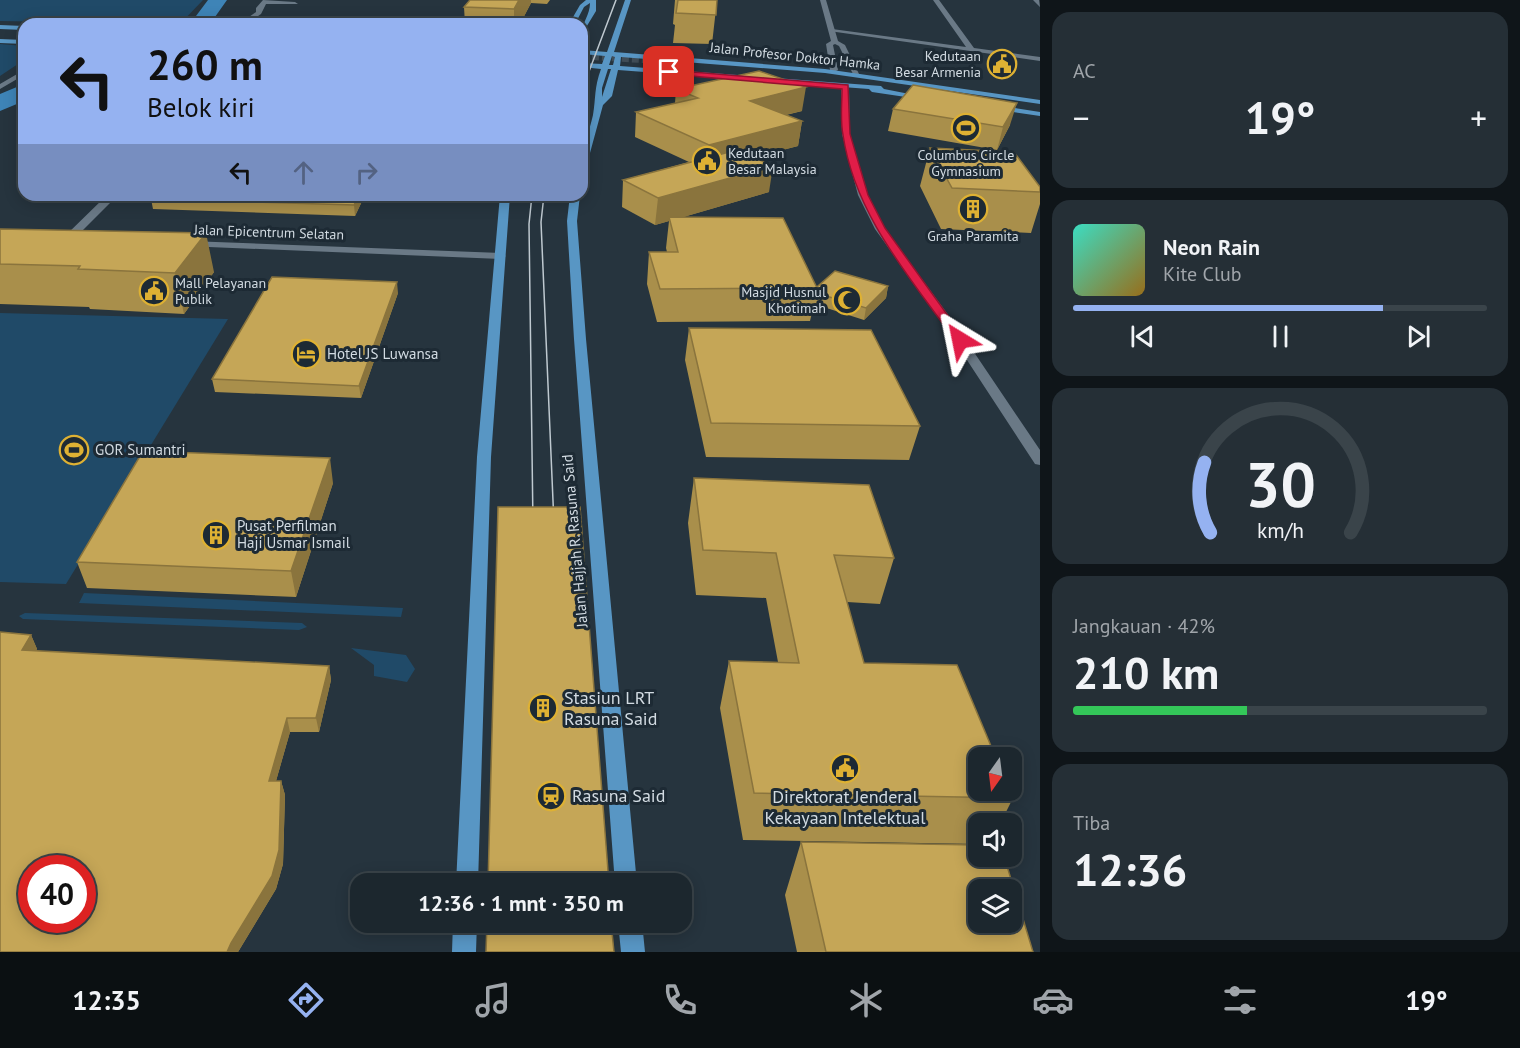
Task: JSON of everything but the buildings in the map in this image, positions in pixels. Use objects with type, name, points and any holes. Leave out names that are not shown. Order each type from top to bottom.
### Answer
[{"type":"main road","points":[[575,18],[582,6],[591,0],[592,11],[588,19]]},
{"type":"main road","points":[[588,146],[599,104],[598,88],[628,0]]},
{"type":"main road","points":[[599,104],[608,96],[628,22],[622,15]]},
{"type":"main road","points":[[0,27],[18,28]]},
{"type":"main road","points":[[0,36],[18,35]]},
{"type":"main road","points":[[0,36],[18,40]]},
{"type":"main road","points":[[628,48],[662,54],[856,72],[1040,97]]},
{"type":"main road","name":"Jalan Profesor Doktor Hamka","points":[[588,51],[825,71],[1040,102]]},
{"type":"main road","points":[[662,54],[637,56],[632,67],[650,65],[991,90]]},
{"type":"main road","name":"Jalan Profesor Doktor Hamka","points":[[588,65],[890,88],[1040,112]]},
{"type":"main road","points":[[613,77],[650,65],[872,85],[969,101]]},
{"type":"main road","points":[[650,65],[934,99]]},
{"type":"main road","points":[[990,106],[1040,112]]},
{"type":"main road","points":[[588,124],[595,125]]},
{"type":"main road","points":[[467,873],[484,457],[505,201]]},
{"type":"main road","name":"Jalan Hajjah R. Rasuna Said","points":[[574,201],[572,221],[582,370],[625,873]]},
{"type":"main road","points":[[464,952],[465,933]]},
{"type":"main road","points":[[631,933],[633,952]]},
{"type":"street","points":[[823,0],[835,42]]},
{"type":"street","points":[[936,0],[972,50]]},
{"type":"street","points":[[1036,0],[1040,5]]},
{"type":"street","points":[[251,18],[259,13],[259,8],[265,1],[295,4]]},
{"type":"street","points":[[832,31],[1040,59]]},
{"type":"street","points":[[834,70],[829,44],[835,42],[842,45],[856,72]]},
{"type":"street","points":[[0,87],[18,76]]},
{"type":"street","points":[[845,87],[846,134],[863,195],[880,229],[951,327],[1040,461]]},
{"type":"street","points":[[79,240],[62,240],[106,201]]},
{"type":"street","name":"Jalan Epicentrum Selatan","points":[[173,244],[501,256]]},
{"type":"shaded area","points":[[0,0],[203,0],[186,18],[18,18],[18,21],[0,21]]},
{"type":"shaded area","points":[[0,44],[18,46],[18,64],[0,76]]},
{"type":"shaded area","name":"GOR Sumantri","points":[[0,313],[228,319],[66,584],[0,582]]},
{"type":"shaded area","points":[[84,593],[403,608],[401,617],[79,603]]},
{"type":"shaded area","points":[[25,613],[302,623],[307,627],[299,630],[23,619],[19,616]]},
{"type":"shaded area","points":[[351,648],[406,655],[415,669],[407,682],[374,676],[374,665]]},
{"type":"waterway","points":[[204,18],[218,0]]},
{"type":"waterway","points":[[0,104],[18,94]]},
{"type":"tunnel","points":[[588,56],[651,60]]},
{"type":"tram line","points":[[588,74],[616,0]]},
{"type":"tram line","points":[[531,201],[529,224],[533,525]]},
{"type":"tram line","points":[[543,201],[541,222],[554,524]]},
{"type":"place","name":"Kedutaan Besar Armenia","points":[[1002,64]]},
{"type":"place","name":"Columbus Circle Gymnasium","points":[[966,128]]},
{"type":"place","name":"Kedutaan Besar Malaysia","points":[[707,161]]},
{"type":"place","name":"Graha Paramita","points":[[973,209]]},
{"type":"place","name":"Mall Pelayanan Publik","points":[[154,291]]},
{"type":"place","name":"Masjid Husnul Khotimah","points":[[847,300]]},
{"type":"place","name":"Hotel JS Luwansa","points":[[306,354]]},
{"type":"place","name":"GOR Sumantri","points":[[74,450]]},
{"type":"place","name":"Pusat Perfilman Haji Usmar Ismail","points":[[216,535]]},
{"type":"place","name":"Stasiun LRT Rasuna Said","points":[[543,708]]},
{"type":"place","name":"Direktorat Jenderal Kekayaan Intelektual","points":[[845,768]]},
{"type":"place","name":"Rasuna Said","points":[[551,796]]},
{"type":"route","points":[[669,72],[845,87],[846,134],[863,195],[880,229],[960,340]]}]
